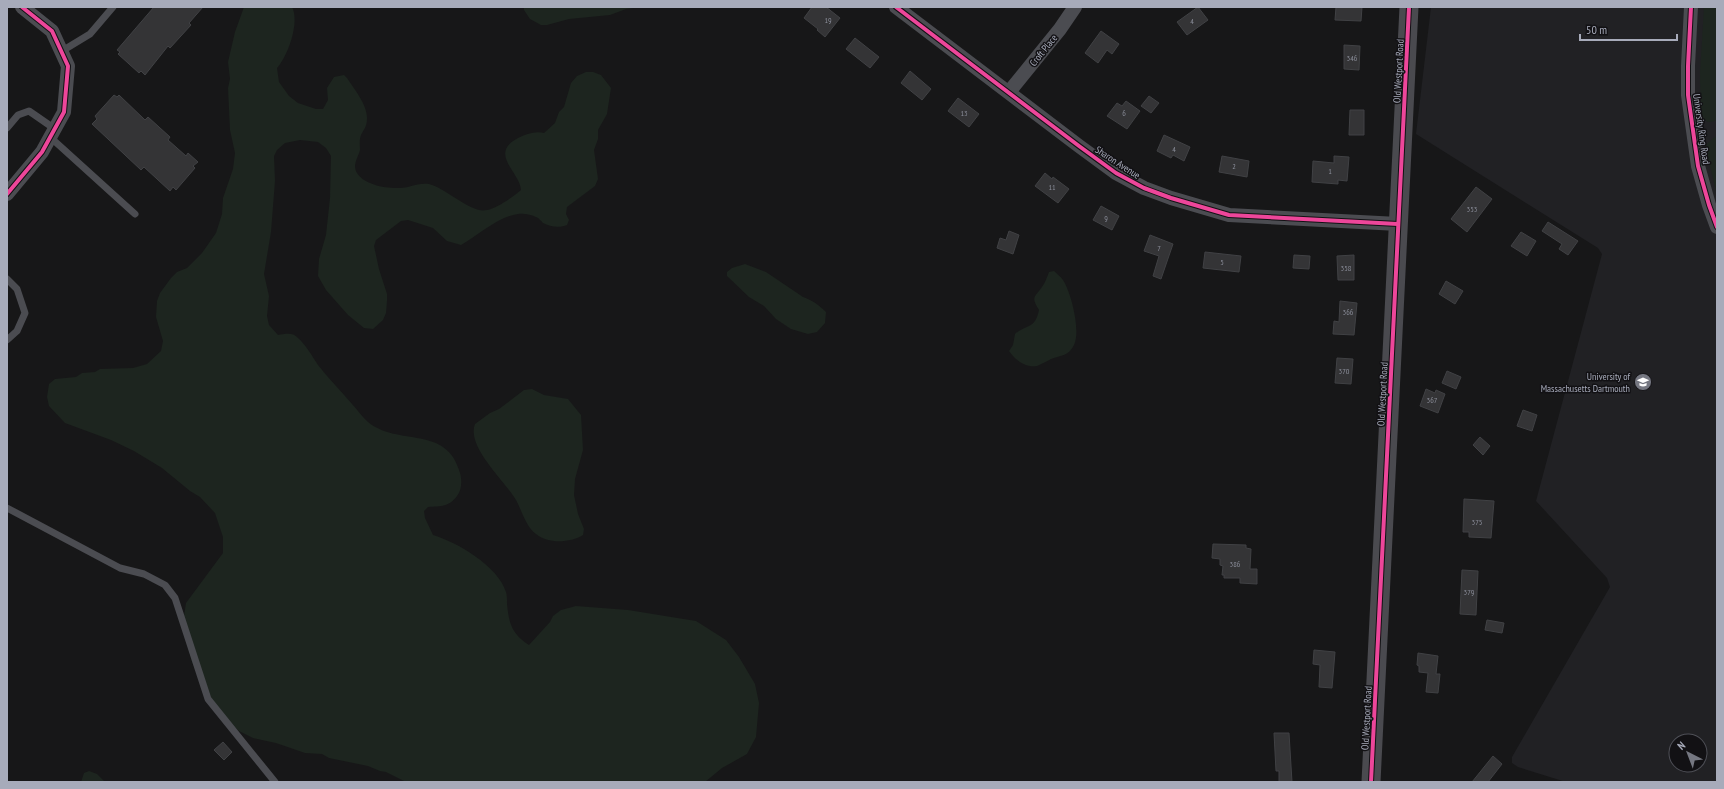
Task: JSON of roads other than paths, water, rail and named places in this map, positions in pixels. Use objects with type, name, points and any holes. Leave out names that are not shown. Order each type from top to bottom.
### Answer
[{"type":"main road","name":"Old Westport Road","points":[[1371,782],[1409,7]]},
{"type":"street","points":[[7,194],[42,152],[64,112],[68,66],[52,30],[22,7]]},
{"type":"street","name":"Sharon Avenue","points":[[896,7],[1116,173],[1144,188],[1171,198],[1229,215],[1398,224]]},
{"type":"street","name":"Croft Place","points":[[1009,92],[1060,29],[1075,7]]},
{"type":"street","name":"University Ring Road","points":[[1691,7],[1688,95],[1698,166],[1717,227]]},
{"type":"lane","points":[[62,51],[90,34],[113,7]]},
{"type":"lane","points":[[7,128],[18,115],[29,111],[135,214]]},
{"type":"lane","points":[[7,279],[17,289],[25,313],[17,331],[7,340]]},
{"type":"lane","points":[[7,508],[120,568],[144,574],[165,585],[175,598],[208,699],[275,782]]},
{"type":"place","name":"University of Massachusetts Dartmouth","points":[[1643,382]]}]
